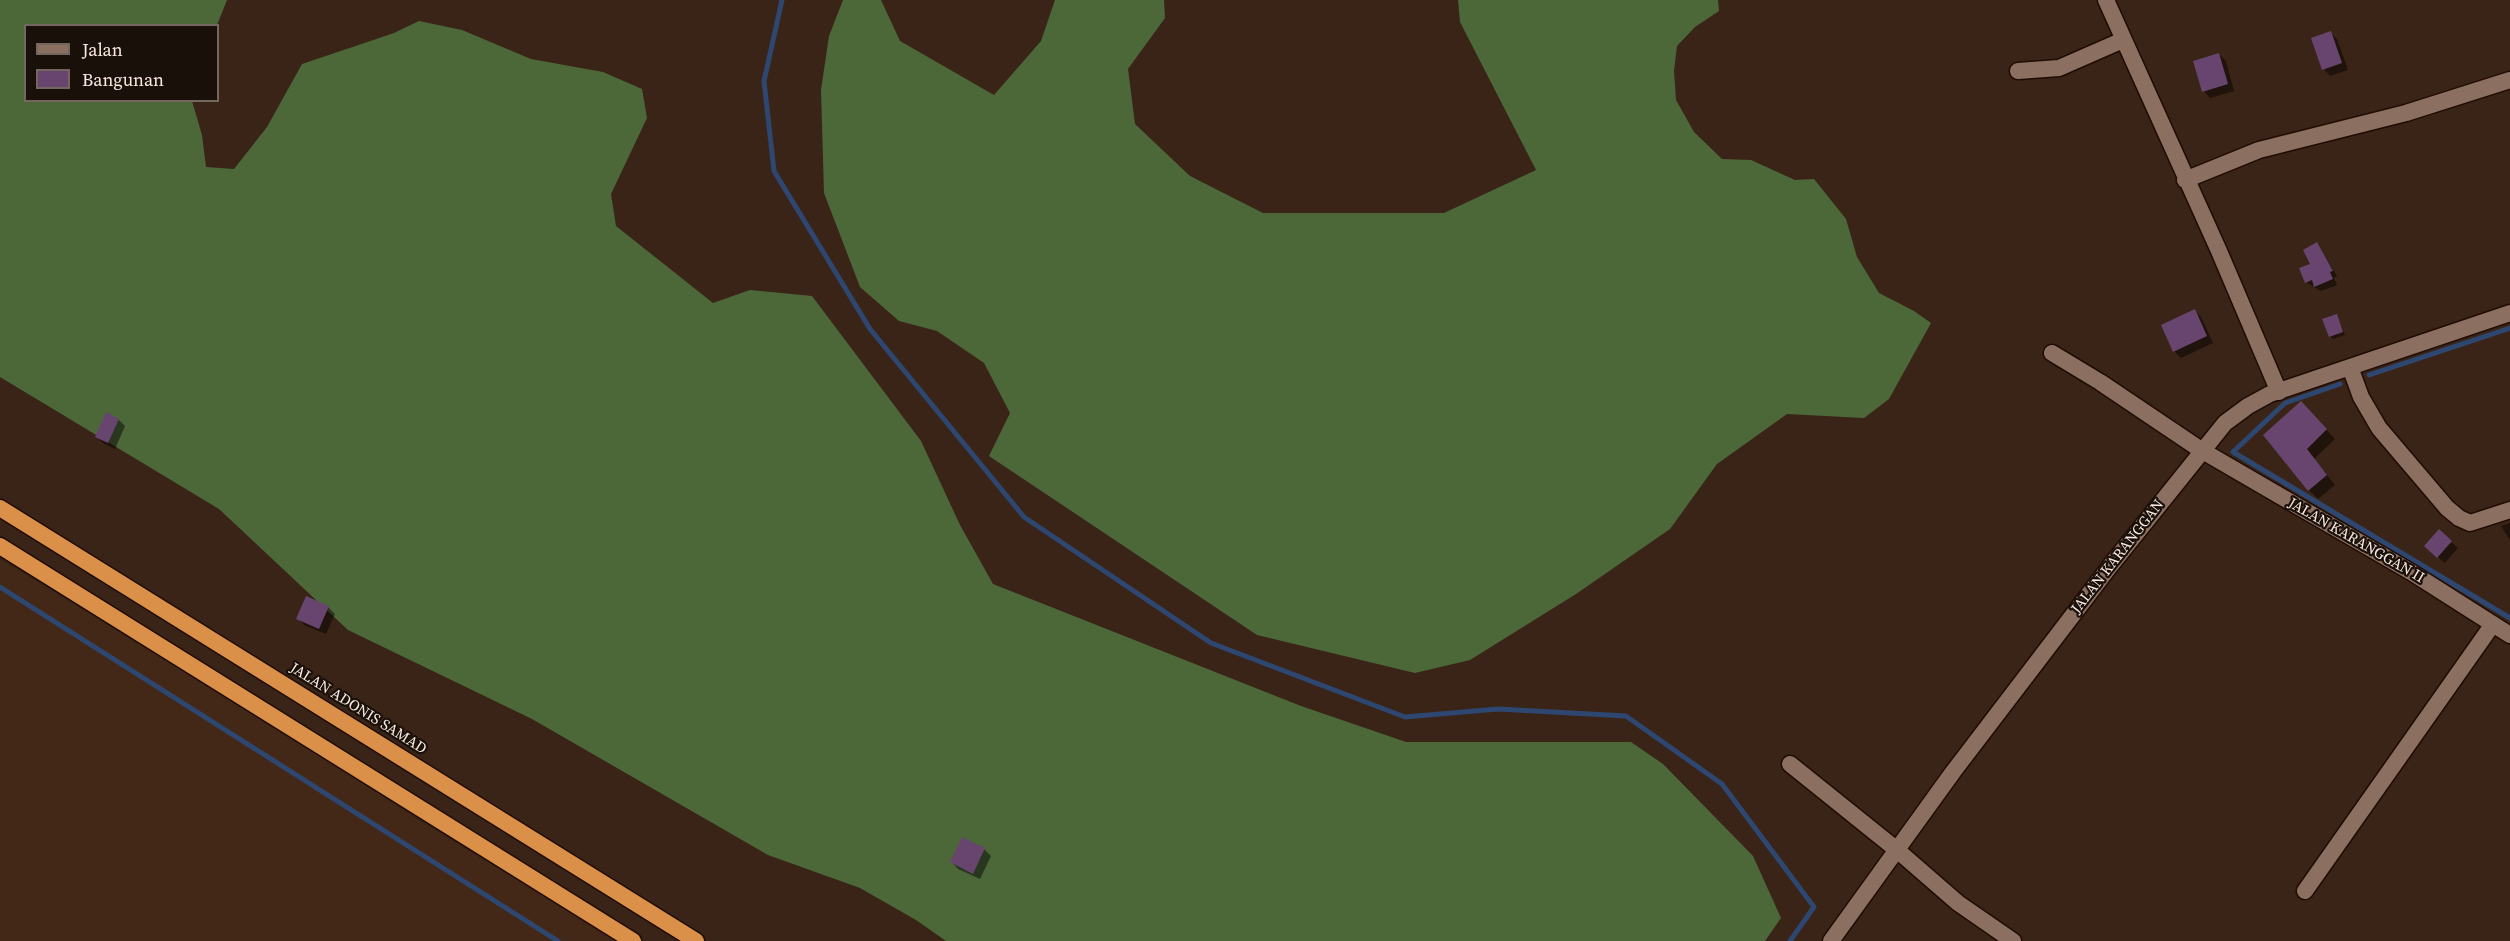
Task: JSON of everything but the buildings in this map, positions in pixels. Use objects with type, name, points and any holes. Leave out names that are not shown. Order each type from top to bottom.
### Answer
[{"type":"highway","name":"JALAN ADONIS SAMAD","points":[[0,508],[696,941]]},
{"type":"highway","points":[[0,546],[633,941]]},
{"type":"street","points":[[2106,0],[2185,180],[2219,251],[2279,392]]},
{"type":"street","points":[[2018,71],[2059,68],[2123,40]]},
{"type":"street","points":[[2185,180],[2259,150],[2406,112],[2510,80]]},
{"type":"street","name":"JALAN KARANGGAN","points":[[1837,939],[1953,772],[2224,423],[2258,400],[2510,313]]},
{"type":"street","name":"JALAN KARANGGAN II","points":[[2052,353],[2100,382],[2201,450],[2510,634]]},
{"type":"street","points":[[2350,367],[2361,397],[2379,428],[2447,508],[2459,518],[2470,523],[2510,510]]},
{"type":"street","points":[[2305,891],[2493,624]]},
{"type":"street","points":[[1790,764],[1897,850],[1958,903],[2013,941]]},
{"type":"shaded area","points":[[0,559],[322,756],[423,823],[620,941],[0,941]]},
{"type":"green space","points":[[0,0],[227,0],[217,24],[24,24],[24,102],[192,102],[202,135],[206,167],[234,169],[267,127],[302,64],[394,33],[419,21],[462,30],[531,59],[603,72],[642,89],[647,118],[611,194],[616,226],[713,303],[750,290],[812,296],[921,441],[960,525],[993,584],[1301,706],[1406,742],[1631,742],[1663,764],[1753,856],[1781,918],[1765,941],[946,941],[916,920],[860,888],[768,855],[532,719],[348,630],[219,509],[0,377]]},
{"type":"green space","points":[[843,0],[881,0],[900,41],[994,95],[1041,41],[1055,0],[1164,0],[1165,18],[1128,69],[1135,124],[1190,176],[1263,213],[1444,213],[1536,170],[1460,22],[1458,0],[1718,0],[1719,11],[1695,27],[1677,46],[1674,71],[1676,100],[1694,132],[1722,159],[1751,160],[1795,180],[1814,179],[1846,219],[1857,257],[1879,293],[1914,311],[1931,323],[1889,399],[1864,418],[1787,414],[1717,464],[1670,529],[1576,594],[1470,660],[1415,673],[1257,635],[989,456],[1010,413],[984,363],[937,331],[899,321],[860,287],[824,193],[821,90],[829,36]]},
{"type":"waterway","points":[[782,0],[764,81],[774,171],[870,329],[1024,517],[1211,643],[1405,717],[1498,709],[1626,716],[1722,784],[1814,907],[1790,941]]},
{"type":"waterway","points":[[2369,375],[2510,328]]},
{"type":"waterway","points":[[2340,384],[2285,403],[2233,452],[2510,618]]},
{"type":"waterway","points":[[0,587],[558,941]]}]
